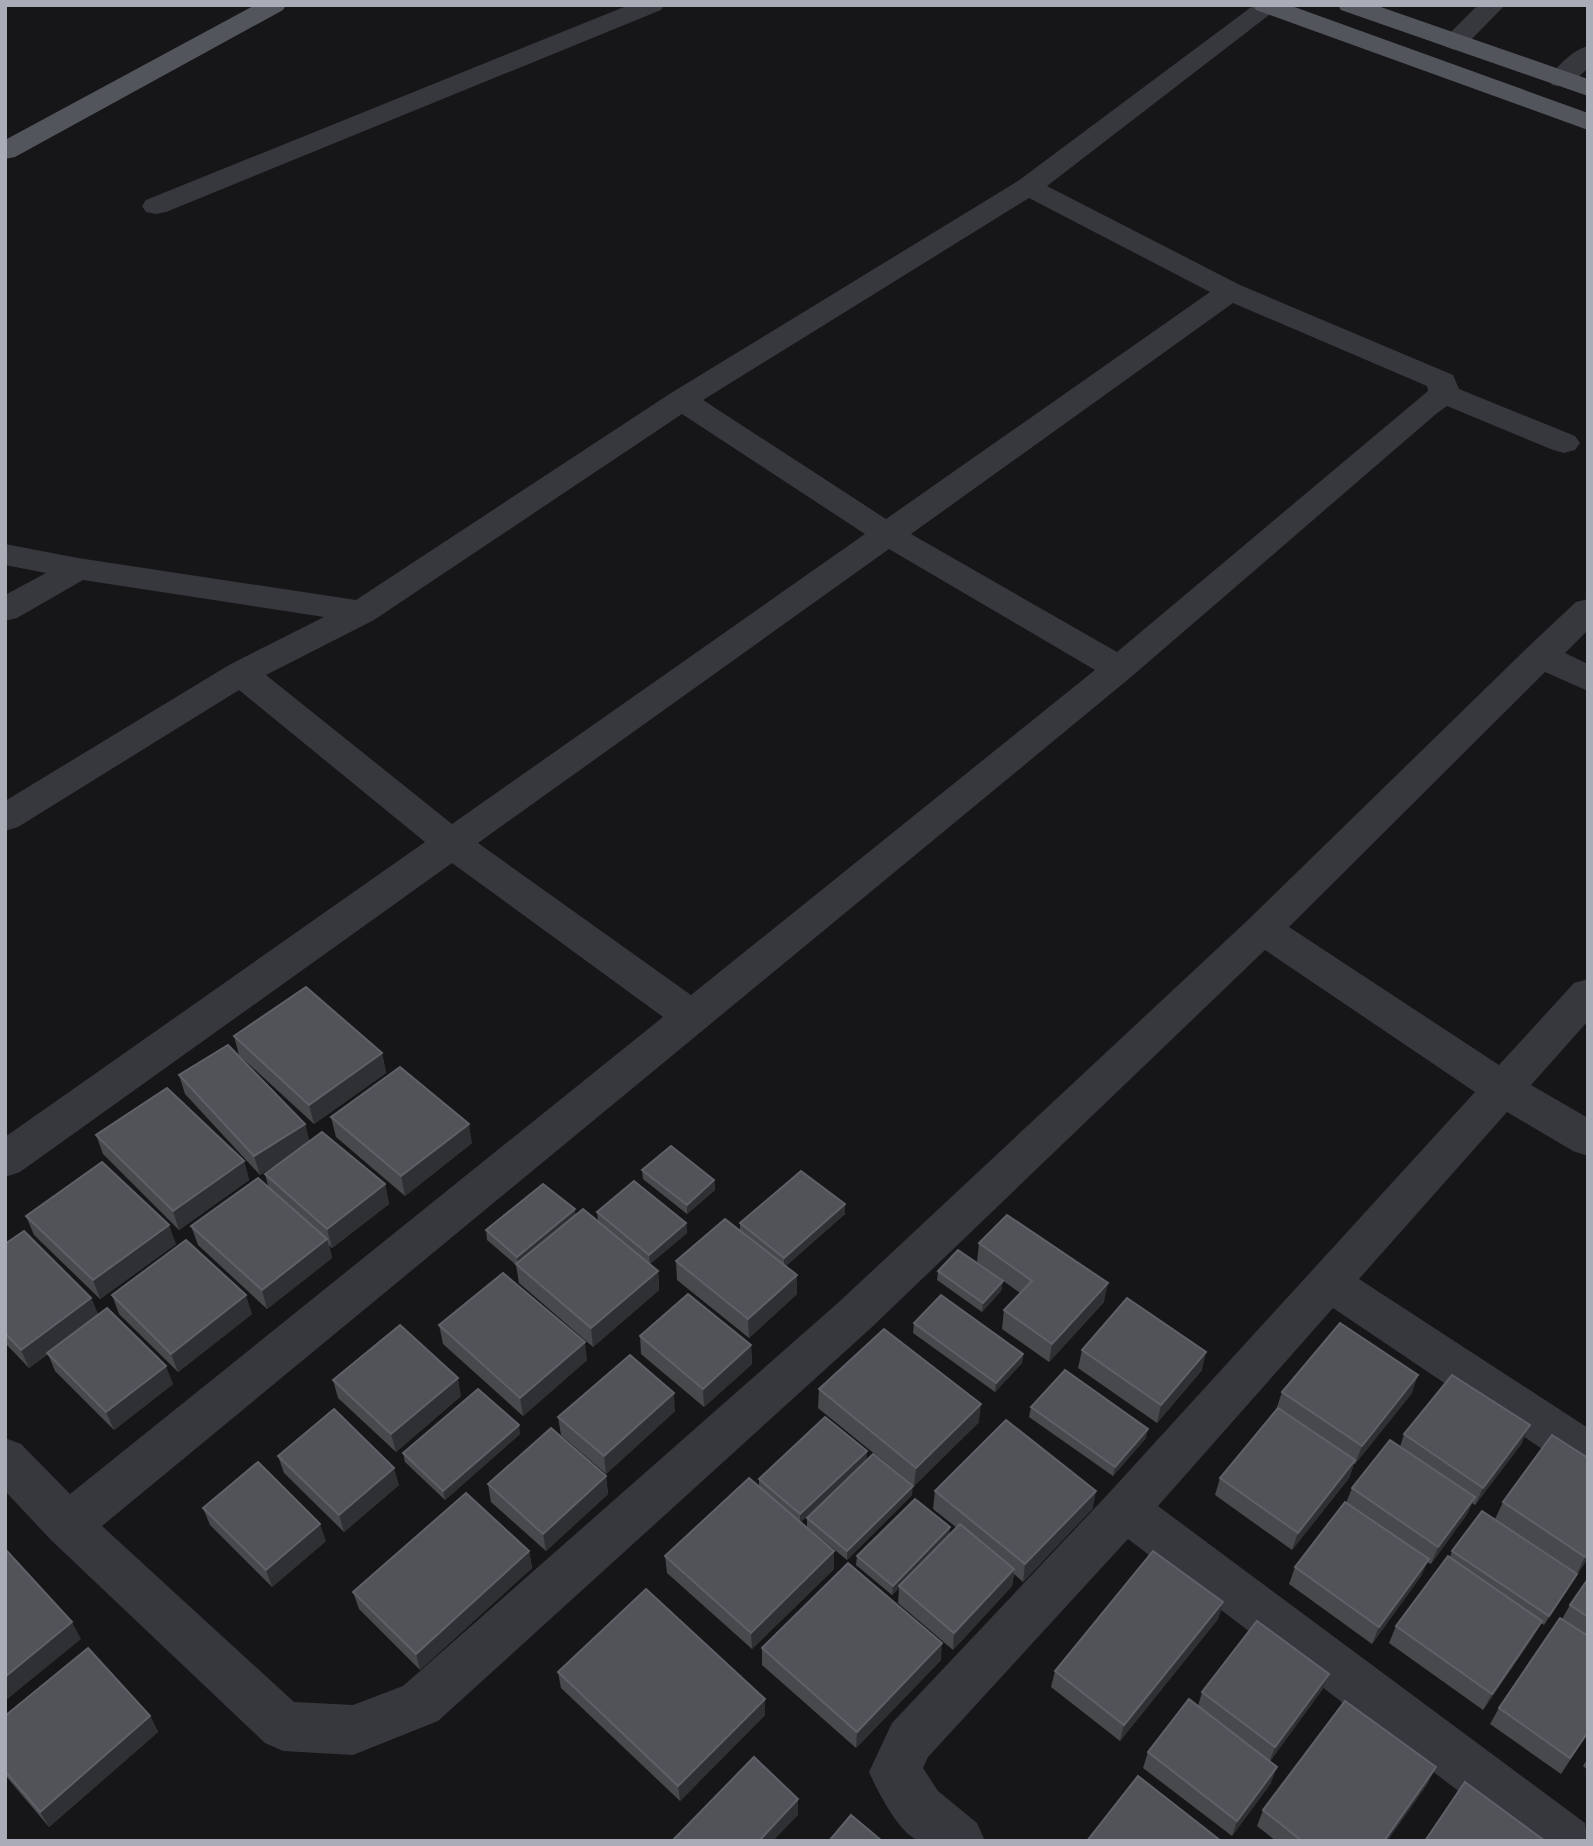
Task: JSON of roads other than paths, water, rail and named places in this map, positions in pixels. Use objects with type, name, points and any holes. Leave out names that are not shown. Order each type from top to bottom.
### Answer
[{"type":"main road","points":[[5,151],[274,5]]},
{"type":"main road","points":[[1350,5],[1588,89]]},
{"type":"main road","points":[[1268,6],[1588,122]]},
{"type":"street","points":[[156,206],[652,5]]},
{"type":"street","points":[[1455,42],[1493,5]]},
{"type":"street","points":[[5,818],[241,673],[362,612],[682,400],[1028,187],[1268,6]]},
{"type":"street","points":[[1561,79],[1588,54]]},
{"type":"street","points":[[1028,187],[1230,291],[1442,381],[1444,394]]},
{"type":"street","points":[[5,1160],[1230,291]]},
{"type":"street","points":[[1444,394],[1564,443]]},
{"type":"street","points":[[68,1525],[1119,669],[1424,407],[1444,394]]},
{"type":"street","points":[[682,400],[887,534],[1119,669]]},
{"type":"street","points":[[5,554],[78,569],[362,612]]},
{"type":"street","points":[[5,610],[78,569]]},
{"type":"street","points":[[5,1459],[68,1525],[283,1726],[353,1730],[420,1704],[856,1314],[1264,929],[1588,610]]},
{"type":"street","points":[[1540,655],[1588,679]]},
{"type":"street","points":[[241,673],[452,844],[692,1017]]},
{"type":"street","points":[[1264,929],[1503,1089],[1588,1139]]},
{"type":"street","points":[[959,1841],[920,1809],[895,1772],[910,1740],[1125,1509],[1588,994]]},
{"type":"street","points":[[1329,1282],[1588,1454]]},
{"type":"street","points":[[1125,1509],[1567,1841]]}]
